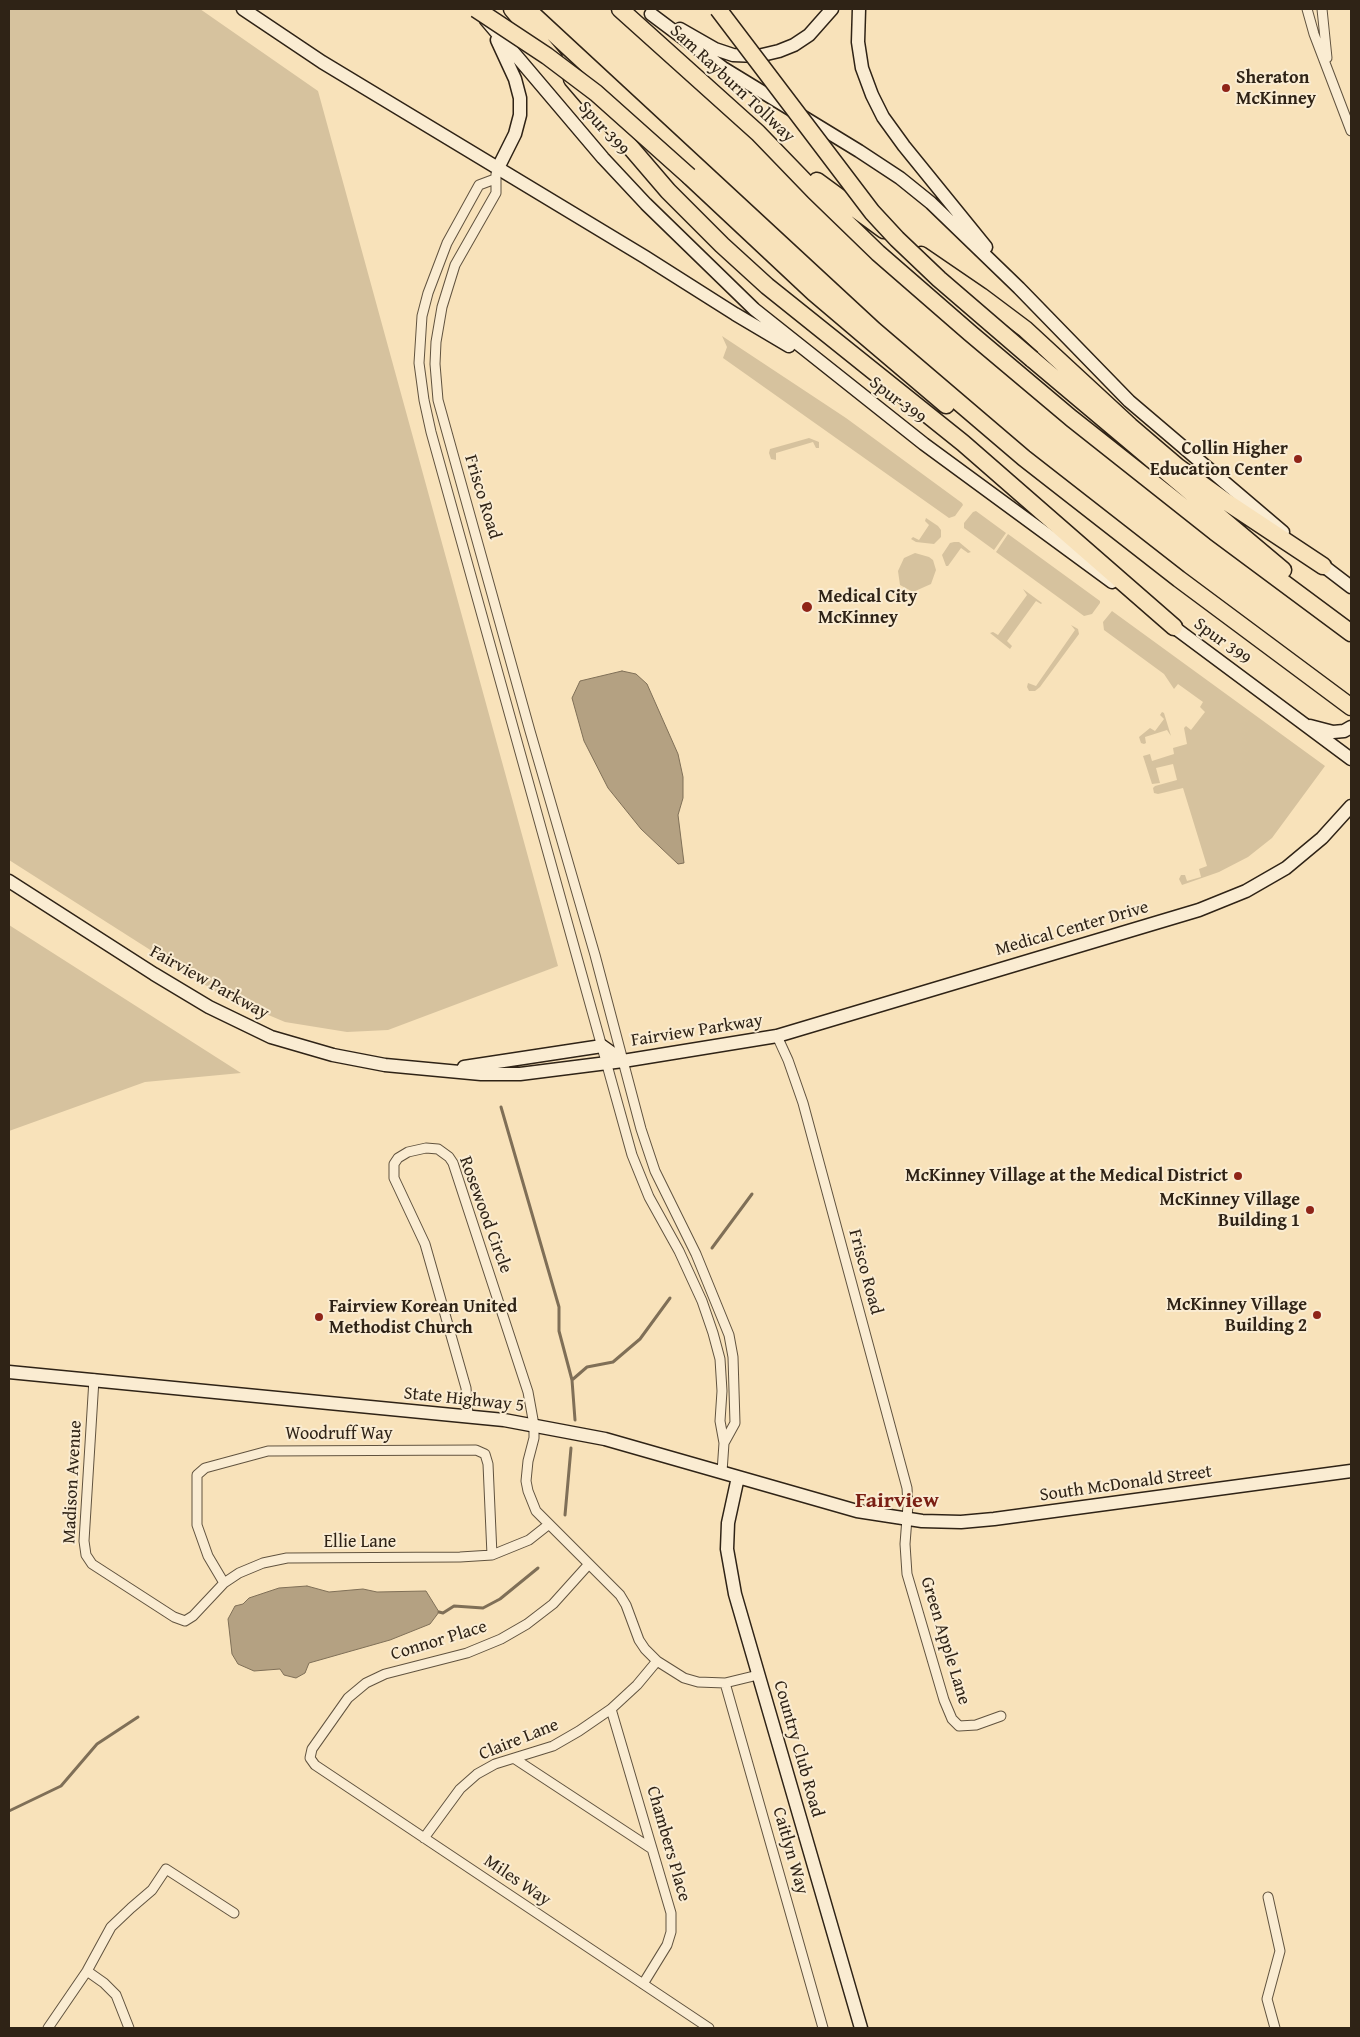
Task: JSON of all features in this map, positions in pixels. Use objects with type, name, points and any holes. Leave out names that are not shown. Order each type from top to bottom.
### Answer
[{"type":"highway","points":[[476,9],[547,56],[596,93],[689,176],[814,293],[928,391],[972,426],[1024,458]]},
{"type":"highway","points":[[512,9],[668,191],[722,245],[767,286],[963,443],[1174,628]]},
{"type":"highway","points":[[527,9],[874,330],[1024,458],[1179,579],[1348,704]]},
{"type":"highway","name":"Sam Rayburn Tollway","points":[[620,9],[758,133],[814,191],[934,302],[1071,418],[1215,532],[1351,633]]},
{"type":"highway","points":[[718,9],[872,212],[897,239],[939,279],[1032,359],[1320,601],[1351,633]]},
{"type":"highway","points":[[758,133],[842,201],[981,296],[1025,329],[1130,426],[1178,467],[1224,501],[1323,566]]},
{"type":"main road","points":[[243,9],[496,174],[653,261],[735,314],[831,372]]},
{"type":"main road","name":"Spur 399","points":[[476,9],[603,158],[671,230],[754,309],[924,444],[1351,759]]},
{"type":"main road","points":[[648,12],[715,49],[734,55],[758,56],[778,51],[809,35],[832,9]]},
{"type":"main road","points":[[859,9],[858,42],[862,68],[883,117],[904,146],[1019,288]]},
{"type":"main road","points":[[648,12],[723,68],[900,178],[956,227],[1019,288],[1129,401],[1323,566],[1351,587]]},
{"type":"main road","points":[[488,22],[515,79],[520,98],[520,115],[515,134],[496,174]]},
{"type":"main road","points":[[1303,724],[1333,732],[1344,731],[1351,727]]},
{"type":"main road","name":"Medical Center Drive","points":[[777,1036],[1218,903],[1262,882],[1296,860],[1322,838],[1351,806]]},
{"type":"main road","name":"Fairview Parkway","points":[[9,881],[154,974],[217,1011],[271,1037],[333,1055],[393,1066],[481,1074],[520,1074],[622,1061],[777,1036]]},
{"type":"main road","name":"Fairview Parkway","points":[[441,1069],[498,1063],[602,1046],[622,1061]]},
{"type":"main road","name":"State Highway 5","points":[[9,1372],[407,1411],[468,1415],[534,1425],[606,1439],[838,1507],[906,1520]]},
{"type":"main road","name":"South McDonald Street","points":[[906,1520],[961,1522],[994,1519],[1351,1471]]},
{"type":"main road","name":"Country Club Road","points":[[738,1477],[728,1523],[727,1549],[735,1594],[861,2028]]},
{"type":"street","points":[[1308,9],[1314,34],[1351,131]]},
{"type":"street","points":[[1322,9],[1328,69]]},
{"type":"street","name":"Frisco Road","points":[[496,174],[496,193],[455,265],[442,307],[436,342],[435,364],[438,400],[574,882],[641,1129],[655,1171],[692,1245],[729,1335],[733,1357],[735,1423],[724,1443]]},
{"type":"street","points":[[496,174],[479,185],[447,243],[428,293],[422,316],[419,363],[424,400],[431,432],[494,661],[632,1155],[649,1197],[679,1251],[702,1301],[713,1333],[720,1359],[722,1392],[720,1421],[724,1443],[722,1472]]},
{"type":"street","points":[[424,400],[438,400]]},
{"type":"street","points":[[494,661],[510,657]]},
{"type":"street","points":[[558,887],[574,882]]},
{"type":"street","name":"Frisco Road","points":[[777,1036],[803,1102],[907,1488],[908,1505],[906,1520]]},
{"type":"street","name":"Rosewood Circle","points":[[468,1415],[466,1388],[425,1244],[394,1178],[394,1164],[398,1158],[408,1152],[426,1148],[438,1149],[444,1152],[453,1163],[528,1392],[534,1425]]},
{"type":"street","points":[[679,1251],[692,1245]]},
{"type":"street","name":"Madison Avenue","points":[[94,1379],[84,1541],[86,1555],[92,1564],[174,1617],[185,1621]]},
{"type":"street","points":[[534,1425],[534,1438],[528,1461],[526,1481],[536,1511],[620,1595],[639,1640],[645,1649],[657,1661],[684,1678],[703,1683],[725,1683],[758,1675]]},
{"type":"street","name":"Woodruff Way","points":[[224,1583],[208,1556],[197,1525],[197,1475],[205,1468],[268,1451],[476,1450],[485,1454],[488,1464],[492,1555]]},
{"type":"street","name":"Green Apple Lane","points":[[906,1520],[907,1574],[944,1700],[952,1719],[959,1726],[976,1725],[1001,1716]]},
{"type":"street","name":"Ellie Lane","points":[[185,1621],[193,1616],[224,1583],[240,1573],[263,1563],[287,1558],[460,1558],[492,1555],[529,1540],[548,1525]]},
{"type":"street","name":"Connor Place","points":[[310,1758],[312,1749],[348,1698],[366,1683],[386,1674],[467,1653],[501,1639],[527,1624],[553,1604],[589,1564]]},
{"type":"street","name":"Claire Lane","points":[[424,1838],[460,1789],[477,1774],[553,1746],[579,1732],[611,1709],[637,1685],[657,1661]]},
{"type":"street","name":"Caitlyn Way","points":[[725,1683],[824,2028]]},
{"type":"street","name":"Chambers Place","points":[[611,1709],[671,1913],[671,1932],[667,1945],[643,1984]]},
{"type":"street","name":"Miles Way","points":[[310,1758],[315,1765],[709,2028]]},
{"type":"street","points":[[515,1759],[652,1849]]},
{"type":"street","points":[[48,2028],[86,1971],[111,1927],[152,1890],[166,1869],[234,1913]]},
{"type":"street","points":[[1268,1897],[1280,1951],[1267,2000],[1275,2028]]},
{"type":"street","points":[[86,1971],[116,1995],[129,2028]]},
{"type":"shaded area","points":[[9,9],[200,9],[318,91],[558,966],[388,1030],[347,1032],[285,1022],[221,995],[9,860]]},
{"type":"shaded area","points":[[722,336],[846,418],[962,503],[963,505],[955,516],[949,518],[723,358],[727,347]]},
{"type":"shaded area","points":[[809,438],[819,442],[819,448],[816,448],[813,442],[776,453],[776,460],[771,459],[770,449]]},
{"type":"shaded area","points":[[976,511],[1006,533],[994,550],[964,528],[964,523]]},
{"type":"shaded area","points":[[926,518],[941,530],[941,537],[934,544],[916,542],[911,539],[913,537],[919,540],[929,525],[925,521]]},
{"type":"shaded area","points":[[1008,534],[1100,601],[1092,614],[1084,616],[996,552]]},
{"type":"shaded area","points":[[959,542],[971,552],[968,553],[961,548],[948,566],[946,566],[942,555],[950,543]]},
{"type":"shaded area","points":[[915,553],[933,560],[936,570],[931,584],[913,592],[900,585],[898,571],[904,558]]},
{"type":"shaded area","points":[[1023,589],[1042,603],[1036,601],[1007,641],[1012,646],[1010,649],[990,633],[993,632],[998,635],[1027,595]]},
{"type":"shaded area","points":[[1112,611],[1325,766],[1272,838],[1248,857],[1219,872],[1182,885],[1179,879],[1181,875],[1185,875],[1187,881],[1201,877],[1199,869],[1207,866],[1183,788],[1158,794],[1154,793],[1153,788],[1155,786],[1177,780],[1173,764],[1156,768],[1160,783],[1152,784],[1143,756],[1150,754],[1152,761],[1174,754],[1173,748],[1187,744],[1184,728],[1186,726],[1191,730],[1205,712],[1200,707],[1203,702],[1178,684],[1174,689],[1164,674],[1104,630],[1103,622]]},
{"type":"shaded area","points":[[1071,625],[1078,629],[1079,634],[1040,687],[1035,691],[1029,691],[1028,683],[1036,686],[1075,630]]},
{"type":"shaded area","points":[[622,671],[636,674],[647,684],[678,754],[683,777],[683,798],[678,815],[684,863],[678,864],[641,829],[608,788],[584,741],[572,698],[580,681]]},
{"type":"shaded area","points":[[1162,712],[1164,713],[1171,736],[1167,730],[1145,737],[1146,743],[1141,743],[1139,737],[1150,728],[1155,731],[1164,719],[1160,715]]},
{"type":"shaded area","points":[[9,925],[241,1073],[145,1082],[9,1131]]},
{"type":"shaded area","points":[[307,1586],[329,1592],[363,1589],[377,1592],[426,1591],[439,1612],[430,1624],[390,1640],[309,1663],[305,1673],[296,1678],[284,1675],[280,1669],[254,1671],[238,1664],[232,1654],[228,1619],[235,1606],[243,1604],[249,1598],[279,1588]]},
{"type":"waterway","points":[[501,1107],[559,1307],[559,1331],[572,1380]]},
{"type":"waterway","points":[[712,1248],[752,1194]]},
{"type":"waterway","points":[[575,1420],[572,1380],[587,1367],[613,1362],[640,1339],[670,1298]]},
{"type":"waterway","points":[[565,1515],[571,1448]]},
{"type":"waterway","points":[[439,1612],[443,1613],[454,1606],[483,1608],[500,1599],[538,1568]]},
{"type":"waterway","points":[[9,1811],[61,1786],[97,1744],[138,1717]]},
{"type":"place","name":"Sheraton McKinney","points":[[1226,88]]},
{"type":"place","name":"Collin Higher Education Center","points":[[1298,459]]},
{"type":"place","name":"Medical City McKinney","points":[[807,607]]},
{"type":"place","name":"McKinney Village at the Medical District","points":[[1238,1176]]},
{"type":"place","name":"McKinney Village Building 1","points":[[1310,1210]]},
{"type":"place","name":"McKinney Village Building 2","points":[[1317,1315]]},
{"type":"place","name":"Fairview Korean United Methodist Church","points":[[319,1317]]},
{"type":"district","name":"Fairview","points":[[897,1501]]}]
